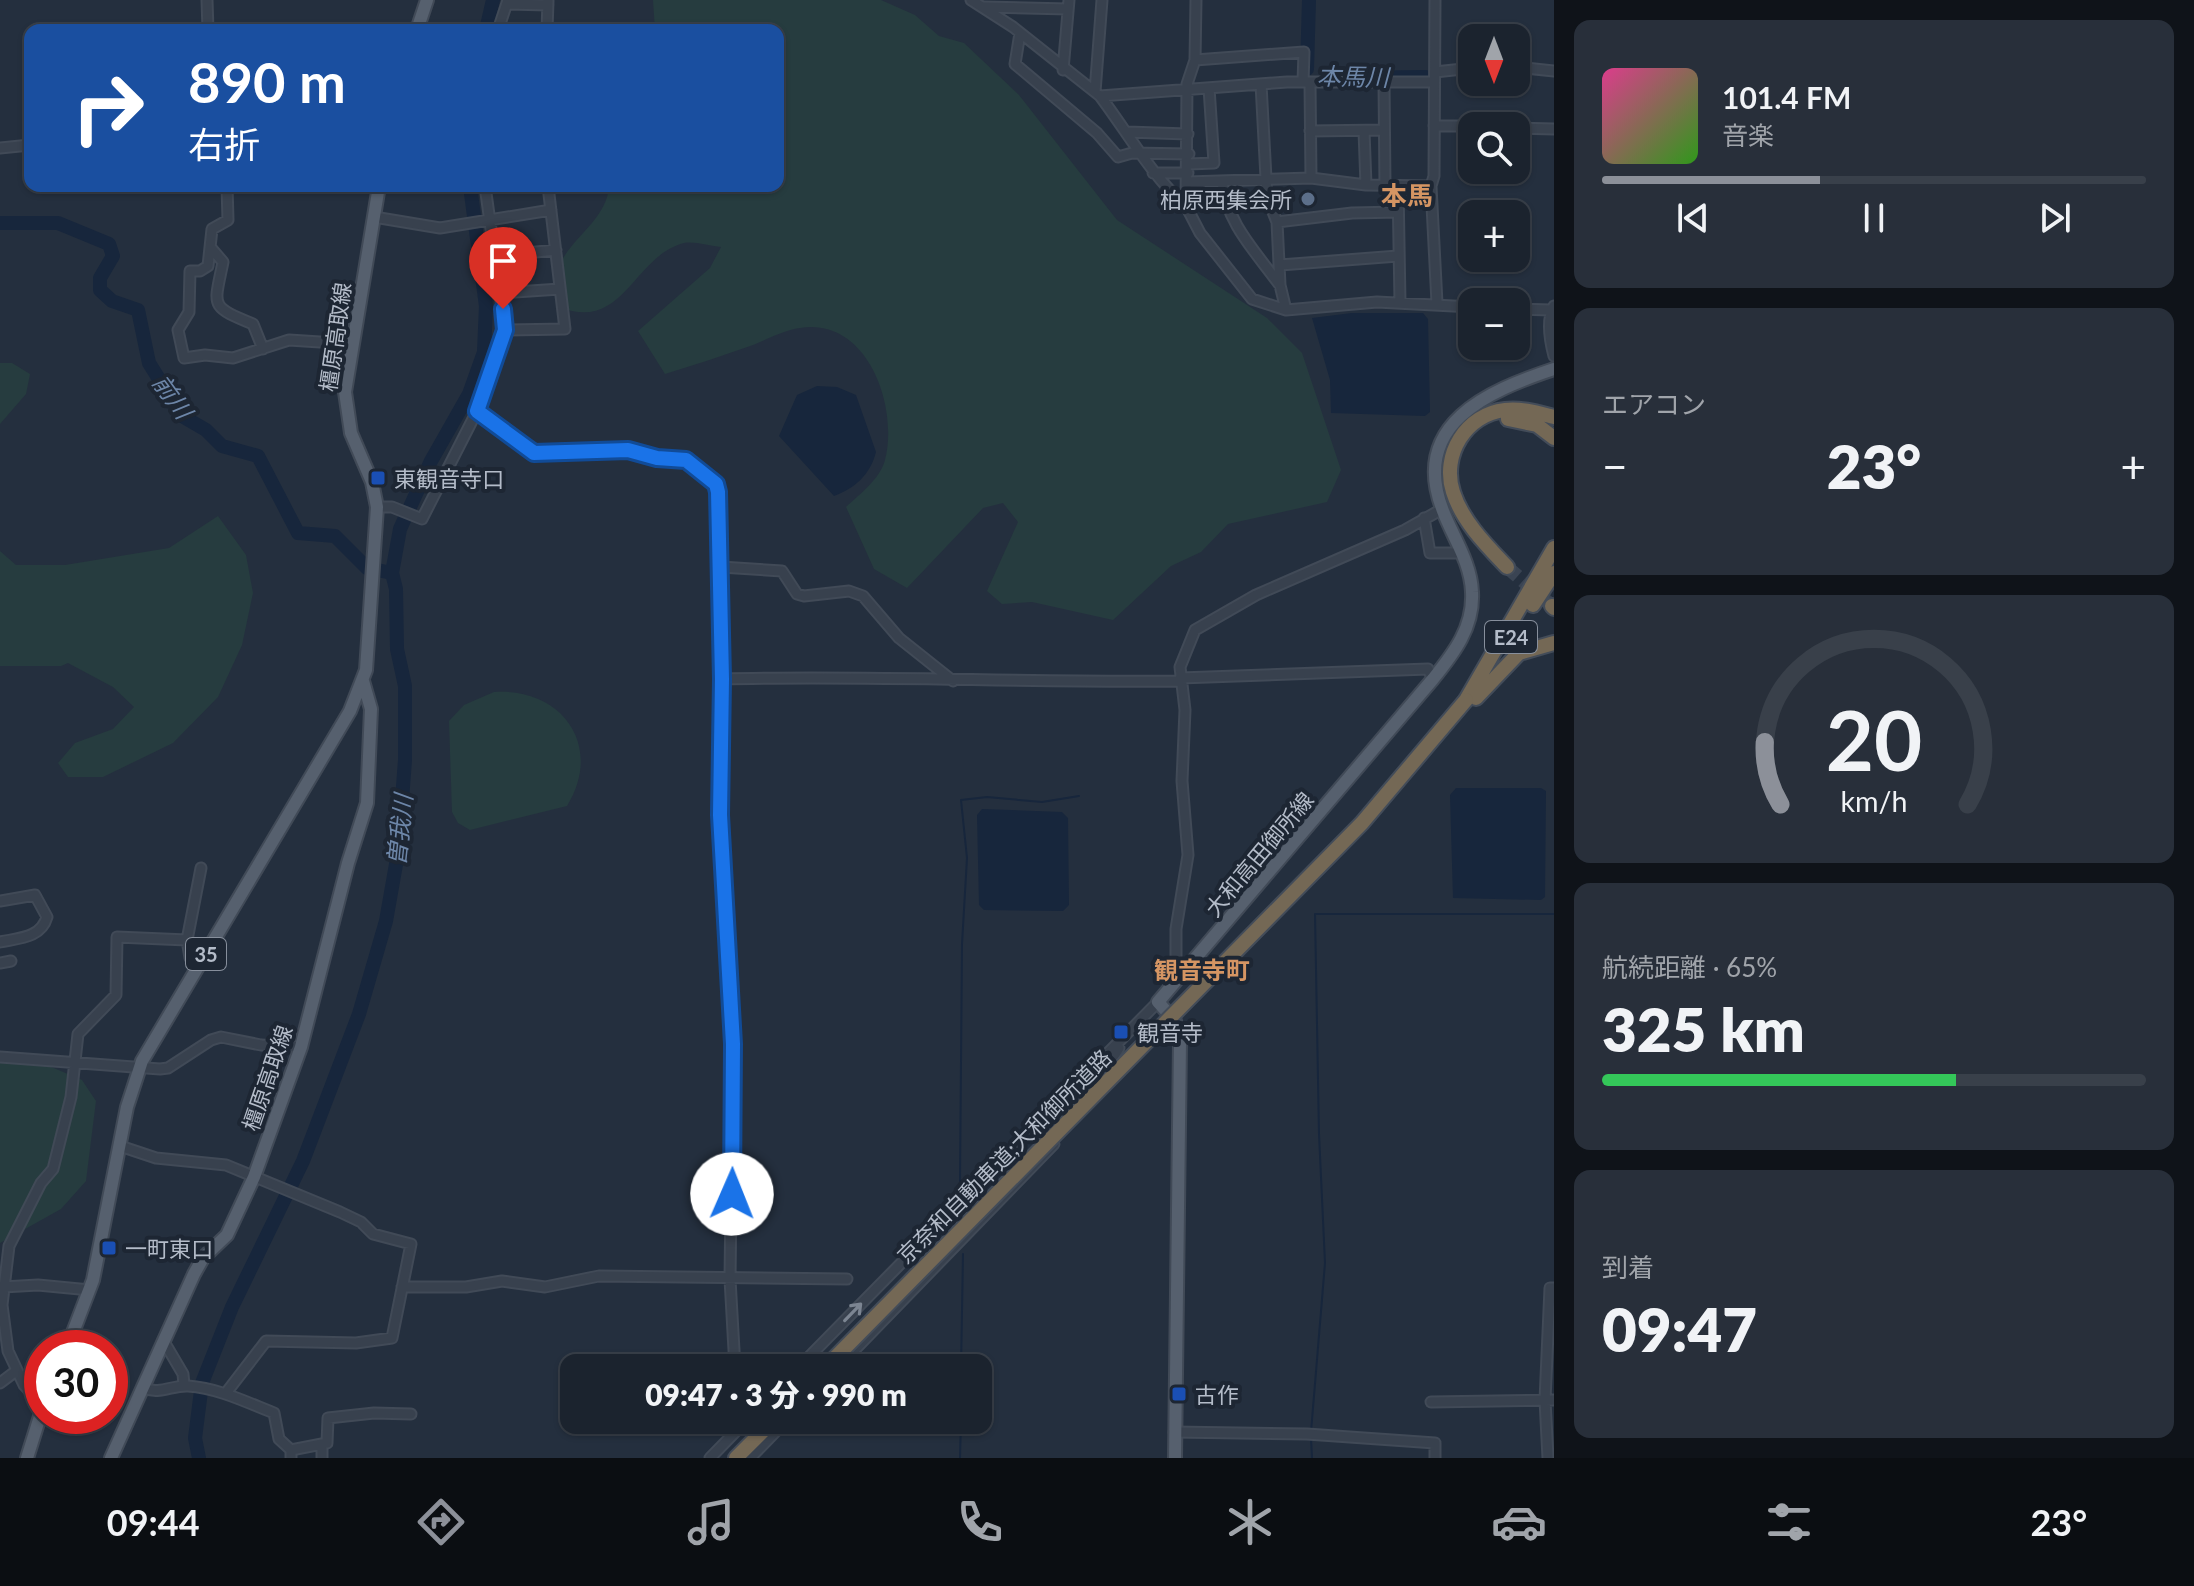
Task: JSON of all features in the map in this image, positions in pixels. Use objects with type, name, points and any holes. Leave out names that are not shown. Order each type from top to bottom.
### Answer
[{"type":"highway","points":[[1554,417],[1521,410],[1493,413],[1467,429],[1452,455],[1449,475],[1458,505],[1510,564],[1468,506],[1459,476],[1461,457],[1476,433],[1500,420],[1528,421],[1554,438]]},
{"type":"highway","points":[[1466,702],[1554,548]]},
{"type":"highway","name":"京奈和自動車道;大和御所道路","points":[[839,1354],[1362,823],[1466,702],[1554,573]]},
{"type":"highway","points":[[1466,702],[1519,653],[1554,643]]},
{"type":"highway","points":[[736,1458],[760,1434]]},
{"type":"main road","points":[[419,24],[427,0]]},
{"type":"main road","name":"橿原高取線","points":[[74,1330],[90,1290],[140,1067],[350,711],[363,681],[377,507],[372,482],[351,433],[346,406],[351,344],[378,192]]},
{"type":"main road","name":"大和高田御所線","points":[[1158,1002],[1433,679],[1462,639],[1471,615],[1470,576],[1442,509],[1435,474],[1446,423],[1485,395],[1554,369]]},
{"type":"main road","name":"橿原高取線","points":[[111,1458],[203,1258],[227,1235],[254,1177],[301,1047],[367,803],[371,709],[363,681]]},
{"type":"main road","points":[[1158,1002],[1175,1021],[1180,1042],[1175,1458]]},
{"type":"main road","points":[[27,1458],[34,1434]]},
{"type":"street","points":[[207,0],[208,24]]},
{"type":"street","points":[[971,0],[1020,33],[1097,94],[1142,153],[1153,173],[1186,206],[1200,233],[1252,299],[1286,310],[1357,303],[1458,305]]},
{"type":"street","points":[[1097,94],[1102,0]]},
{"type":"street","points":[[1186,206],[1189,168],[1187,90],[1195,60],[1196,0]]},
{"type":"street","points":[[1435,0],[1434,176],[1431,186],[1437,303]]},
{"type":"street","points":[[500,24],[507,2],[548,2],[547,24]]},
{"type":"street","points":[[981,6],[1069,5],[1063,70]]},
{"type":"street","points":[[1020,33],[1015,64],[1097,133],[1118,157],[1142,153],[1222,181],[1311,178],[1366,185],[1431,186]]},
{"type":"street","points":[[1195,60],[1304,52],[1311,178]]},
{"type":"street","points":[[1530,68],[1554,71]]},
{"type":"street","points":[[1097,94],[1261,84],[1384,82],[1458,71]]},
{"type":"street","points":[[1384,82],[1385,186]]},
{"type":"street","points":[[1261,84],[1267,197],[1277,222],[1280,285],[1286,310]]},
{"type":"street","points":[[1153,173],[1214,163],[1209,88]]},
{"type":"street","points":[[1434,126],[1458,126]]},
{"type":"street","points":[[1530,128],[1554,129]]},
{"type":"street","points":[[1310,131],[1384,130]]},
{"type":"street","points":[[1364,131],[1366,185]]},
{"type":"street","points":[[1127,132],[1188,134]]},
{"type":"street","points":[[0,148],[24,146]]},
{"type":"street","points":[[1222,181],[1224,204],[1231,219],[1280,285]]},
{"type":"street","points":[[1398,186],[1400,302]]},
{"type":"street","points":[[227,192],[228,220],[212,229],[208,266],[200,271],[190,271],[189,312],[178,330],[184,358],[205,355],[233,358],[289,340],[351,344]]},
{"type":"street","points":[[377,507],[392,507],[422,519],[477,411],[505,330],[486,192]]},
{"type":"street","points":[[505,330],[565,329],[549,192]]},
{"type":"street","points":[[374,217],[440,228],[551,210]]},
{"type":"street","points":[[1277,222],[1352,213],[1398,212]]},
{"type":"street","points":[[211,248],[223,262],[217,297],[219,307],[223,313],[253,324],[263,349]]},
{"type":"street","points":[[496,256],[556,250]]},
{"type":"street","points":[[1280,265],[1398,256]]},
{"type":"street","points":[[502,293],[560,289]]},
{"type":"street","points":[[1530,309],[1552,308],[1550,338],[1554,356]]},
{"type":"street","points":[[477,411],[534,453],[628,450],[694,464],[716,484],[721,567],[721,830],[733,1057],[730,1279],[734,1354]]},
{"type":"street","points":[[1185,972],[1176,962],[1176,929],[1188,855],[1182,781],[1185,710],[1180,679],[1183,657],[1195,630],[1256,595],[1442,509]]},
{"type":"street","points":[[1424,518],[1430,553],[1461,553]]},
{"type":"street","points":[[721,567],[782,571],[797,594],[804,596],[849,591],[863,596],[899,638],[953,681]]},
{"type":"street","points":[[722,679],[835,676],[953,681],[1180,679],[1428,669],[1433,679]]},
{"type":"street","points":[[199,966],[190,958],[187,940],[201,868]]},
{"type":"street","points":[[0,901],[35,895],[47,917],[44,927],[33,935],[0,942]]},
{"type":"street","points":[[24,1382],[8,1351],[3,1287],[14,1230],[53,1169],[71,1097],[78,1034],[113,1000],[118,989],[117,937],[187,940]]},
{"type":"street","points":[[812,1354],[1158,1002]]},
{"type":"street","points":[[0,1057],[168,1068],[211,1040],[221,1037],[261,1045],[301,1047]]},
{"type":"street","points":[[851,1354],[1047,1153],[1125,1038]]},
{"type":"street","points":[[120,1146],[156,1158],[226,1165],[361,1222],[373,1234],[411,1244],[392,1338],[356,1343],[266,1341],[222,1392]]},
{"type":"street","points":[[402,1287],[466,1287],[502,1281],[545,1287],[599,1276],[847,1279]]},
{"type":"street","points":[[3,1287],[38,1285],[90,1290]]},
{"type":"street","points":[[1548,1458],[1550,1288],[1554,1288]]},
{"type":"street","points":[[163,1340],[186,1385]]},
{"type":"street","points":[[0,1383],[16,1371]]},
{"type":"street","points":[[144,1388],[151,1391],[186,1385],[222,1392],[274,1413],[279,1439],[291,1454],[327,1443],[328,1418],[374,1413],[411,1414]]},
{"type":"street","points":[[1431,1402],[1550,1400]]},
{"type":"street","points":[[1174,1432],[1310,1434],[1435,1443],[1435,1458]]},
{"type":"street","points":[[710,1458],[733,1434]]},
{"type":"street","points":[[750,1458],[773,1434]]},
{"type":"street","points":[[322,1444],[322,1458]]},
{"type":"green space","points":[[653,0],[881,0],[915,15],[939,36],[964,43],[1019,95],[1117,220],[1267,318],[1302,353],[1341,470],[1327,502],[1228,524],[1201,552],[1171,566],[1113,620],[1032,602],[1002,604],[987,591],[1018,522],[1003,503],[983,508],[907,588],[874,569],[846,507],[879,474],[885,460],[888,438],[887,415],[873,370],[860,351],[844,336],[823,328],[794,329],[665,374],[638,331],[710,268],[721,247],[697,243],[684,243],[667,251],[652,262],[614,302],[599,310],[581,312],[559,307],[558,268],[600,212],[608,192],[784,192],[784,24],[655,24]]},
{"type":"green space","points":[[0,363],[12,363],[30,374],[26,394],[0,424]]},
{"type":"green space","points":[[218,516],[246,555],[253,593],[242,645],[218,697],[173,743],[103,777],[68,777],[58,763],[75,743],[113,729],[134,707],[113,687],[68,663],[61,666],[0,666],[0,551],[16,565],[65,565],[169,548]]},
{"type":"green space","points":[[494,692],[518,693],[539,699],[557,710],[570,725],[578,742],[581,762],[577,784],[567,806],[470,830],[458,823],[452,812],[449,721],[464,705]]},
{"type":"green space","points":[[0,1052],[16,1052],[82,1080],[96,1101],[86,1181],[61,1209],[0,1243]]},
{"type":"water","points":[[1352,313],[1423,313],[1428,319],[1430,412],[1425,416],[1331,413],[1330,380],[1312,318]]},
{"type":"water","points":[[817,386],[837,387],[856,395],[876,452],[861,480],[834,496],[779,436],[797,395]]},
{"type":"water","points":[[1456,788],[1541,788],[1546,791],[1545,897],[1541,900],[1453,898],[1450,795]]},
{"type":"water","points":[[982,809],[1062,812],[1068,818],[1069,905],[1063,911],[984,910],[979,905],[977,815]]},
{"type":"waterway","name":"曽我川","points":[[487,24],[493,0]]},
{"type":"waterway","name":"本馬川","points":[[1307,69],[1309,0]]},
{"type":"waterway","name":"本馬川","points":[[1338,78],[1426,77]]},
{"type":"waterway","name":"曽我川","points":[[199,1458],[195,1438],[202,1383],[232,1307],[303,1161],[359,1014],[386,921],[398,853],[405,760],[405,686],[397,649],[396,589],[392,573],[400,529],[431,461],[469,394],[484,352],[486,306],[471,192]]},
{"type":"waterway","name":"前川","points":[[0,223],[58,223],[109,244],[113,256],[100,278],[100,290],[112,301],[138,310],[149,363],[182,416],[206,430],[222,446],[258,456],[298,533],[335,536],[367,568],[392,573]]},
{"type":"waterway","points":[[960,1181],[962,944],[967,858],[961,800],[987,797],[1042,802],[1079,796]]},
{"type":"waterway","points":[[1311,1432],[1325,1263],[1315,914],[1554,914]]},
{"type":"waterway","points":[[961,1354],[963,1254]]},
{"type":"waterway","points":[[960,1458],[961,1434]]},
{"type":"waterway","points":[[1311,1439],[1312,1458]]},
{"type":"tunnel","points":[[1507,567],[1552,606]]},
{"type":"place","name":"柏原西集会所","points":[[1308,199]]},
{"type":"place","name":"東観音寺口","points":[[378,478]]},
{"type":"place","name":"観音寺","points":[[1121,1032]]},
{"type":"place","name":"一町東口","points":[[109,1248]]},
{"type":"place","name":"古作","points":[[1179,1394]]},
{"type":"district","name":"本馬","points":[[1407,195]]},
{"type":"district","name":"観音寺町","points":[[1202,969]]},
{"type":"route","points":[[503,309],[505,330],[477,411],[515,442],[534,453],[628,450],[657,458],[686,460],[716,484],[720,521],[722,679],[720,815],[733,1044],[732,1194]]}]
